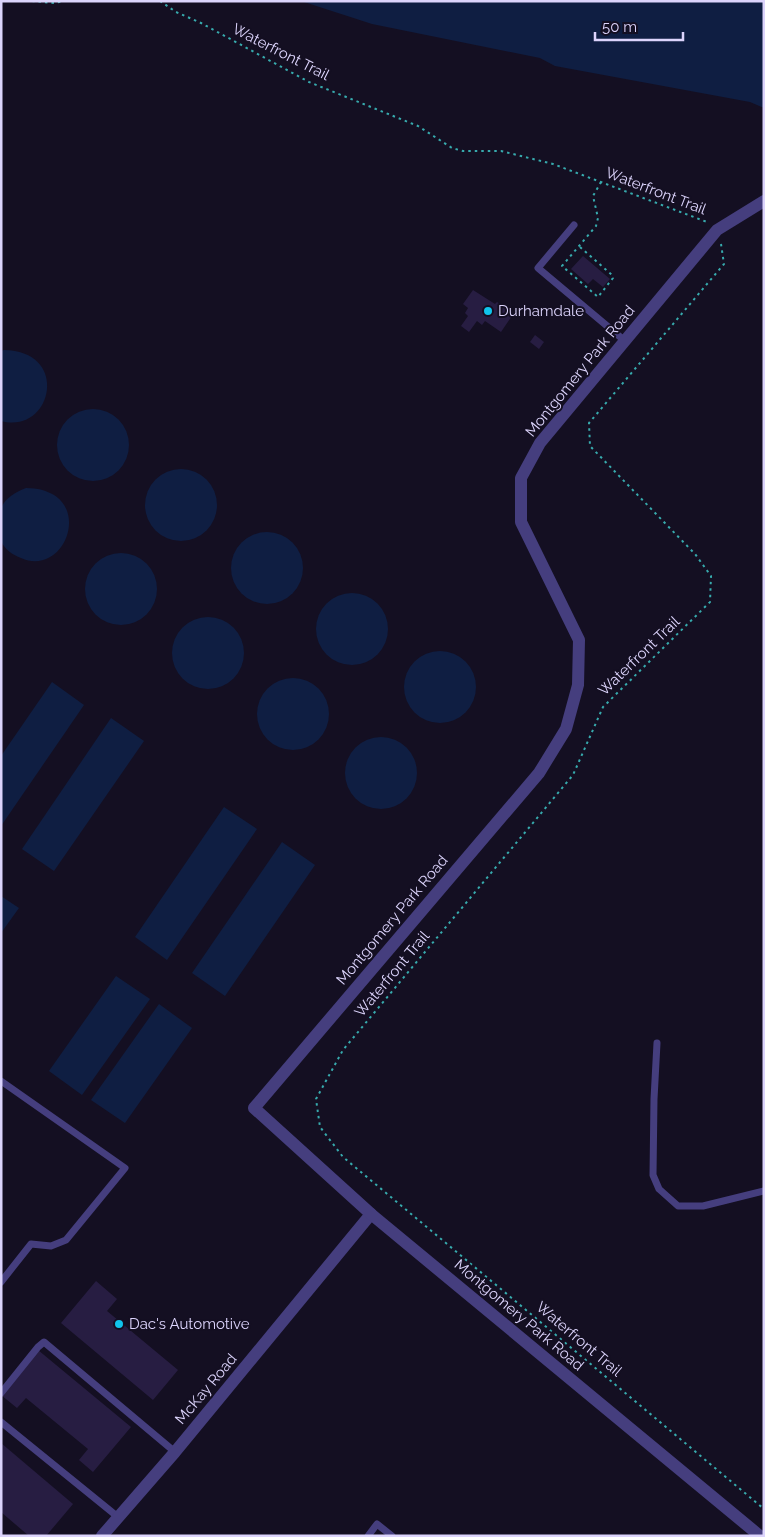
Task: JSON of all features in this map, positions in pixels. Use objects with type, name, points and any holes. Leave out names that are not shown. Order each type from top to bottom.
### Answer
[{"type":"street","name":"Montgomery Park Road","points":[[760,1536],[372,1214],[254,1108],[539,773],[566,729],[578,685],[579,640],[522,522],[521,478],[540,442],[717,230],[764,201]]},
{"type":"street","name":"McKay Road","points":[[102,1536],[175,1452],[372,1214]]},
{"type":"lane","points":[[574,225],[538,268],[625,340]]},
{"type":"lane","points":[[657,1043],[653,1174],[659,1189],[678,1206],[703,1206],[764,1191]]},
{"type":"lane","points":[[1,1081],[125,1168],[66,1240],[51,1246],[31,1244],[1,1282]]},
{"type":"lane","points":[[1,1392],[44,1342],[175,1452]]},
{"type":"lane","points":[[1,1422],[118,1517]]},
{"type":"lane","points":[[368,1536],[378,1524],[392,1536]]},
{"type":"path","points":[[32,1],[54,4],[65,1]]},
{"type":"path","name":"Waterfront Trail","points":[[160,1],[176,12],[201,23],[309,82],[418,126],[452,148],[463,151],[501,151],[553,164],[709,223],[717,230],[724,264],[589,423],[590,446],[695,554],[711,576],[710,602],[603,707],[573,775],[343,1050],[316,1099],[320,1127],[343,1157],[764,1509]]},
{"type":"path","points":[[580,247],[612,275],[613,278],[598,297],[562,266],[596,226],[598,218],[593,196],[601,182]]},
{"type":"water","points":[[301,1],[764,1],[764,108],[750,102],[555,66],[540,58],[372,24]]},
{"type":"water","points":[[1,351],[25,354],[39,363],[46,377],[47,391],[42,405],[32,416],[19,422],[1,421]]},
{"type":"water","points":[[93,409],[107,412],[119,419],[126,431],[129,445],[126,459],[119,471],[107,478],[93,481],[79,478],[67,471],[60,459],[57,445],[60,431],[67,419],[79,412]]},
{"type":"water","points":[[181,469],[195,472],[207,479],[214,491],[217,505],[214,519],[207,531],[195,538],[181,541],[167,538],[155,531],[148,519],[145,505],[148,491],[155,479],[167,472]]},
{"type":"water","points":[[26,488],[48,492],[62,502],[68,516],[68,531],[62,545],[52,556],[38,561],[15,555],[7,550],[1,541],[1,508],[8,498]]},
{"type":"water","points":[[267,532],[281,535],[293,542],[300,554],[303,568],[300,582],[293,594],[281,601],[267,604],[253,601],[241,594],[234,582],[231,568],[234,554],[241,542],[253,535]]},
{"type":"water","points":[[121,553],[135,556],[147,563],[154,575],[157,589],[154,603],[147,615],[135,622],[121,625],[107,622],[95,615],[88,603],[85,589],[88,575],[95,563],[107,556]]},
{"type":"water","points":[[345,593],[359,593],[378,603],[388,622],[388,636],[378,655],[359,665],[345,665],[326,655],[316,636],[316,622],[326,603]]},
{"type":"water","points":[[208,617],[222,620],[234,627],[241,639],[244,653],[241,667],[234,679],[222,686],[208,689],[194,686],[182,679],[175,667],[172,653],[175,639],[182,627],[194,620]]},
{"type":"water","points":[[440,651],[454,654],[466,661],[473,673],[476,687],[473,701],[466,713],[454,720],[440,723],[426,720],[414,713],[407,701],[404,687],[407,673],[414,661],[426,654]]},
{"type":"water","points":[[293,678],[307,681],[319,688],[326,700],[329,714],[326,728],[319,740],[307,747],[293,750],[279,747],[267,740],[260,728],[257,714],[260,700],[267,688],[279,681]]},
{"type":"water","points":[[52,682],[84,705],[1,826],[1,756]]},
{"type":"water","points":[[111,718],[144,741],[54,871],[22,849]]},
{"type":"water","points":[[374,737],[388,737],[407,747],[417,766],[417,780],[407,799],[388,809],[374,809],[355,799],[345,780],[345,766],[355,747]]},
{"type":"water","points":[[224,807],[257,829],[167,960],[135,937]]},
{"type":"water","points":[[282,842],[315,865],[225,996],[192,973]]},
{"type":"water","points":[[1,896],[19,908],[1,933]]},
{"type":"water","points":[[116,976],[150,999],[82,1095],[49,1071]]},
{"type":"water","points":[[159,1004],[192,1028],[125,1123],[91,1100]]},
{"type":"building","points":[[583,256],[610,279],[603,287],[593,279],[588,284],[571,269]]},
{"type":"building","name":"Durhamdale","points":[[473,290],[514,313],[501,332],[485,321],[482,325],[477,321],[469,332],[461,326],[468,316],[465,313],[468,308],[463,304]]},
{"type":"building","points":[[535,335],[544,342],[539,349],[530,342]]},
{"type":"building","points":[[96,1281],[117,1299],[107,1311],[178,1370],[153,1400],[61,1323]]},
{"type":"building","points":[[38,1350],[131,1427],[93,1472],[79,1460],[88,1449],[26,1398],[17,1408],[1,1395]]},
{"type":"building","points":[[1,1443],[73,1504],[46,1536],[29,1536],[1,1512]]},
{"type":"place","name":"Durhamdale","points":[[488,311]]},
{"type":"place","name":"Dac's Automotive","points":[[119,1324]]}]
